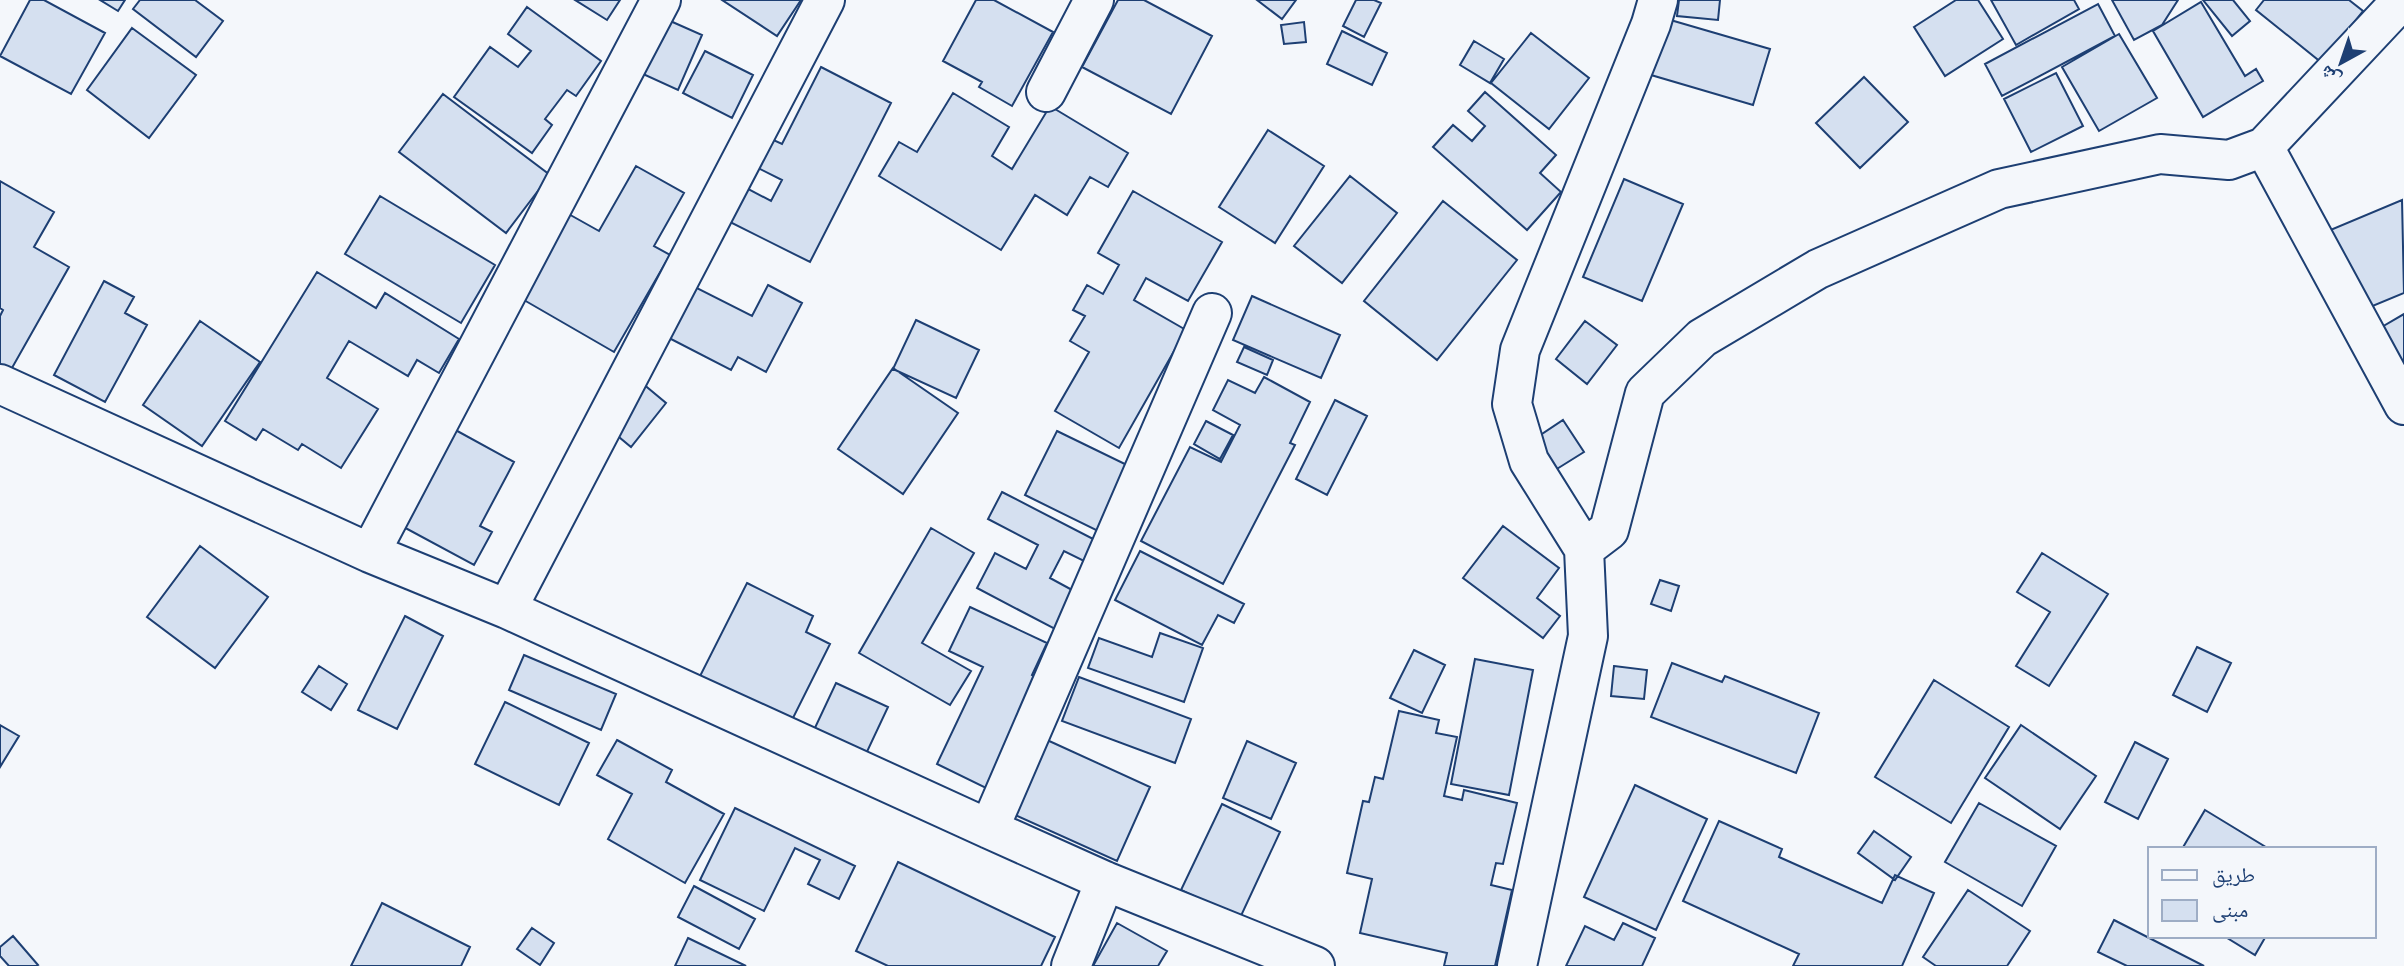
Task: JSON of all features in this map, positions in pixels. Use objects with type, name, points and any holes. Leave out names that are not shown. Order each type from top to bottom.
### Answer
[{"type":"street","points":[[370,553],[661,0]]},
{"type":"street","points":[[507,609],[825,0]]},
{"type":"street","points":[[1046,92],[1094,0]]},
{"type":"street","points":[[1517,966],[1588,636],[1584,549],[1529,461],[1512,404],[1520,350],[1651,24],[1658,0]]},
{"type":"street","points":[[1584,549],[1609,530],[1645,393],[1702,338],[1818,269],[1999,188],[2160,154],[2229,160],[2264,147],[2402,0]]},
{"type":"street","points":[[2264,147],[2404,405]]},
{"type":"street","points":[[989,829],[1212,313]]},
{"type":"street","points":[[0,384],[370,553],[507,609],[1105,881],[1315,966]]},
{"type":"street","points":[[1071,966],[1105,881]]},
{"type":"building","points":[[30,0],[44,0],[105,33],[71,94],[0,56]]},
{"type":"building","points":[[100,0],[125,0],[118,11]]},
{"type":"building","points":[[140,0],[195,0],[223,21],[196,57],[133,9]]},
{"type":"building","points":[[575,0],[620,0],[607,20]]},
{"type":"building","points":[[722,0],[801,0],[777,36]]},
{"type":"building","points":[[976,0],[994,0],[1053,32],[1012,106],[979,87],[982,82],[943,61]]},
{"type":"building","points":[[1118,0],[1144,0],[1212,36],[1171,114],[1082,67]]},
{"type":"building","points":[[1257,0],[1296,0],[1282,19]]},
{"type":"building","points":[[1356,0],[1374,0],[1381,3],[1364,37],[1343,26]]},
{"type":"building","points":[[1679,0],[1720,0],[1718,20],[1677,16]]},
{"type":"building","points":[[1956,0],[1978,0],[2003,39],[1945,76],[1914,27]]},
{"type":"building","points":[[1991,0],[2074,0],[2079,9],[2016,45]]},
{"type":"building","points":[[2112,0],[2178,0],[2162,25],[2134,40]]},
{"type":"building","points":[[2203,0],[2233,0],[2250,21],[2232,36]]},
{"type":"building","points":[[2264,0],[2349,0],[2363,11],[2322,63],[2256,10]]},
{"type":"building","points":[[2201,2],[2245,76],[2256,69],[2263,81],[2203,117],[2153,31]]},
{"type":"building","points":[[2098,4],[2115,36],[2002,96],[1985,64]]},
{"type":"building","points":[[527,7],[601,61],[576,96],[567,90],[545,119],[552,125],[532,153],[454,97],[490,47],[518,67],[531,51],[508,34]]},
{"type":"building","points":[[1667,19],[1770,49],[1753,105],[1651,75]]},
{"type":"building","points":[[668,20],[702,35],[678,90],[643,74]]},
{"type":"building","points":[[1304,22],[1306,42],[1284,44],[1281,25]]},
{"type":"building","points":[[132,28],[196,75],[149,138],[87,90]]},
{"type":"building","points":[[1342,31],[1387,53],[1372,85],[1327,64]]},
{"type":"building","points":[[1531,33],[1589,78],[1549,129],[1491,83]]},
{"type":"building","points":[[2119,34],[2157,98],[2099,131],[2062,67]]},
{"type":"building","points":[[1474,41],[1504,59],[1490,83],[1460,65]]},
{"type":"building","points":[[705,51],[753,75],[732,118],[683,93]]},
{"type":"building","points":[[821,67],[891,103],[810,262],[722,218],[739,184],[771,201],[782,180],[752,165],[767,137],[782,144]]},
{"type":"building","points":[[2056,73],[2083,126],[2031,152],[2004,99]]},
{"type":"building","points":[[1864,77],[1908,122],[1860,168],[1816,123]]},
{"type":"building","points":[[1485,92],[1556,155],[1540,173],[1561,192],[1527,230],[1433,147],[1453,125],[1472,141],[1485,126],[1468,111]]},
{"type":"building","points":[[953,93],[1009,127],[992,156],[1012,169],[1050,106],[1128,153],[1108,187],[1090,177],[1067,215],[1035,195],[1001,250],[879,176],[899,142],[917,152]]},
{"type":"building","points":[[443,94],[550,175],[506,233],[399,152]]},
{"type":"building","points":[[1268,130],[1324,166],[1275,243],[1219,207]]},
{"type":"building","points":[[636,166],[684,193],[654,246],[670,255],[614,352],[517,296],[565,212],[599,231]]},
{"type":"building","points":[[1350,176],[1397,213],[1342,283],[1294,246]]},
{"type":"building","points":[[1624,179],[1683,204],[1642,301],[1583,277]]},
{"type":"building","points":[[0,181],[54,212],[34,247],[69,267],[8,375],[0,371],[0,316],[3,310],[0,308]]},
{"type":"building","points":[[1133,191],[1222,242],[1188,301],[1146,278],[1134,300],[1186,330],[1119,448],[1055,411],[1089,352],[1070,341],[1085,316],[1073,310],[1087,285],[1103,294],[1119,265],[1098,253]]},
{"type":"building","points":[[380,196],[495,265],[461,323],[345,254]]},
{"type":"building","points":[[2402,200],[2404,293],[2363,310],[2328,231]]},
{"type":"building","points":[[1443,201],[1517,260],[1437,360],[1364,301]]},
{"type":"building","points":[[317,272],[376,308],[385,293],[459,339],[439,373],[417,360],[408,376],[349,341],[327,378],[378,409],[341,468],[302,444],[298,450],[263,429],[256,440],[225,421]]},
{"type":"building","points":[[104,281],[134,297],[125,313],[147,325],[105,402],[54,375]]},
{"type":"building","points":[[768,285],[802,303],[766,372],[738,357],[731,370],[669,338],[695,287],[752,316]]},
{"type":"building","points":[[1252,296],[1340,335],[1321,378],[1233,340]]},
{"type":"building","points":[[2404,314],[2404,371],[2380,328]]},
{"type":"building","points":[[916,320],[979,350],[956,398],[893,369]]},
{"type":"building","points":[[200,321],[260,362],[202,446],[143,405]]},
{"type":"building","points":[[1585,321],[1617,345],[1587,384],[1556,359]]},
{"type":"building","points":[[1244,347],[1273,360],[1267,375],[1237,362]]},
{"type":"building","points":[[893,368],[958,413],[903,494],[838,449]]},
{"type":"building","points":[[1264,377],[1310,402],[1290,443],[1295,445],[1223,584],[1141,541],[1190,447],[1221,462],[1240,425],[1213,410],[1228,380],[1255,393]]},
{"type":"building","points":[[642,383],[666,403],[631,447],[607,427]]},
{"type":"building","points":[[1335,400],[1367,416],[1327,495],[1296,479]]},
{"type":"building","points":[[1563,420],[1584,452],[1544,477],[1524,446]]},
{"type":"building","points":[[1206,421],[1233,435],[1220,459],[1194,444]]},
{"type":"building","points":[[450,427],[514,462],[480,526],[492,532],[474,565],[398,524]]},
{"type":"building","points":[[1057,431],[1129,466],[1098,531],[1025,495]]},
{"type":"building","points":[[1002,492],[1099,542],[1088,563],[1064,551],[1050,578],[1074,591],[1055,629],[977,588],[995,553],[1026,569],[1038,545],[988,519]]},
{"type":"building","points":[[1503,526],[1559,568],[1537,598],[1560,616],[1543,638],[1463,578]]},
{"type":"building","points":[[931,528],[974,553],[922,643],[971,671],[950,705],[859,653]]},
{"type":"building","points":[[200,546],[268,597],[215,668],[147,617]]},
{"type":"building","points":[[1140,551],[1244,604],[1234,623],[1218,615],[1202,645],[1115,600]]},
{"type":"building","points":[[2042,553],[2108,594],[2049,686],[2016,666],[2050,612],[2017,592]]},
{"type":"building","points":[[1660,580],[1679,586],[1671,611],[1651,604]]},
{"type":"building","points":[[747,583],[813,616],[806,632],[830,644],[786,732],[695,686]]},
{"type":"building","points":[[970,607],[1047,643],[1032,675],[1040,679],[988,789],[937,764],[983,667],[949,651]]},
{"type":"building","points":[[405,616],[443,636],[397,729],[358,710]]},
{"type":"building","points":[[1160,633],[1203,648],[1184,702],[1088,668],[1099,638],[1152,657]]},
{"type":"building","points":[[2197,647],[2231,663],[2207,712],[2173,695]]},
{"type":"building","points":[[1414,650],[1445,665],[1422,713],[1390,698]]},
{"type":"building","points":[[524,655],[616,694],[601,730],[509,690]]},
{"type":"building","points":[[1475,659],[1533,670],[1509,795],[1451,784]]},
{"type":"building","points":[[1672,663],[1722,682],[1725,676],[1819,713],[1796,773],[1651,717]]},
{"type":"building","points":[[319,666],[347,684],[331,710],[302,692]]},
{"type":"building","points":[[1614,666],[1647,670],[1644,699],[1611,696]]},
{"type":"building","points":[[1079,677],[1191,719],[1175,763],[1062,721]]},
{"type":"building","points":[[1934,680],[2009,727],[1951,823],[1875,777]]},
{"type":"building","points":[[836,683],[888,707],[865,756],[813,732]]},
{"type":"building","points":[[505,702],[589,743],[559,805],[475,764]]},
{"type":"building","points":[[1399,711],[1439,720],[1436,733],[1457,737],[1444,796],[1462,800],[1464,790],[1517,803],[1503,864],[1496,863],[1491,885],[1512,890],[1495,966],[1444,966],[1447,953],[1360,933],[1372,879],[1347,873],[1363,801],[1369,802],[1375,777],[1383,779]]},
{"type":"building","points":[[0,725],[19,736],[0,767]]},
{"type":"building","points":[[2021,725],[2096,776],[2060,829],[1985,778]]},
{"type":"building","points":[[617,740],[672,770],[666,782],[724,814],[685,883],[608,839],[632,794],[597,775]]},
{"type":"building","points":[[1047,740],[1150,787],[1117,861],[1013,814]]},
{"type":"building","points":[[1247,741],[1296,763],[1271,819],[1223,798]]},
{"type":"building","points":[[2135,742],[2168,759],[2138,819],[2105,802]]},
{"type":"building","points":[[1635,785],[1707,819],[1656,930],[1584,897]]},
{"type":"building","points":[[1979,803],[2056,846],[2022,906],[1945,862]]},
{"type":"building","points":[[1222,804],[1280,832],[1240,918],[1181,890]]},
{"type":"building","points":[[735,808],[855,866],[839,899],[808,884],[820,860],[795,848],[764,911],[700,880]]},
{"type":"building","points":[[2205,810],[2266,847],[2183,847]]},
{"type":"building","points":[[1719,821],[1782,849],[1779,857],[1882,903],[1895,875],[1934,893],[1902,966],[1793,966],[1799,954],[1683,901]]},
{"type":"building","points":[[1874,831],[1911,857],[1895,880],[1858,853]]},
{"type":"building","points":[[898,862],[1055,937],[1041,966],[888,966],[856,951]]},
{"type":"building","points":[[694,886],[755,919],[739,949],[678,917]]},
{"type":"building","points":[[1968,890],[2030,931],[2007,966],[1936,966],[1923,957]]},
{"type":"building","points":[[382,903],[470,947],[461,966],[351,966]]},
{"type":"building","points":[[2114,920],[2204,966],[2127,966],[2098,952]]},
{"type":"building","points":[[1117,923],[1167,951],[1158,966],[1093,966]]},
{"type":"building","points":[[1623,923],[1655,938],[1642,966],[1566,966],[1585,926],[1614,940]]},
{"type":"building","points":[[532,928],[554,943],[540,965],[517,949]]},
{"type":"building","points":[[13,936],[38,965],[9,966],[0,956],[0,947]]},
{"type":"building","points":[[688,938],[746,966],[675,966]]},
{"type":"building","points":[[2227,938],[2265,938],[2255,955]]}]
